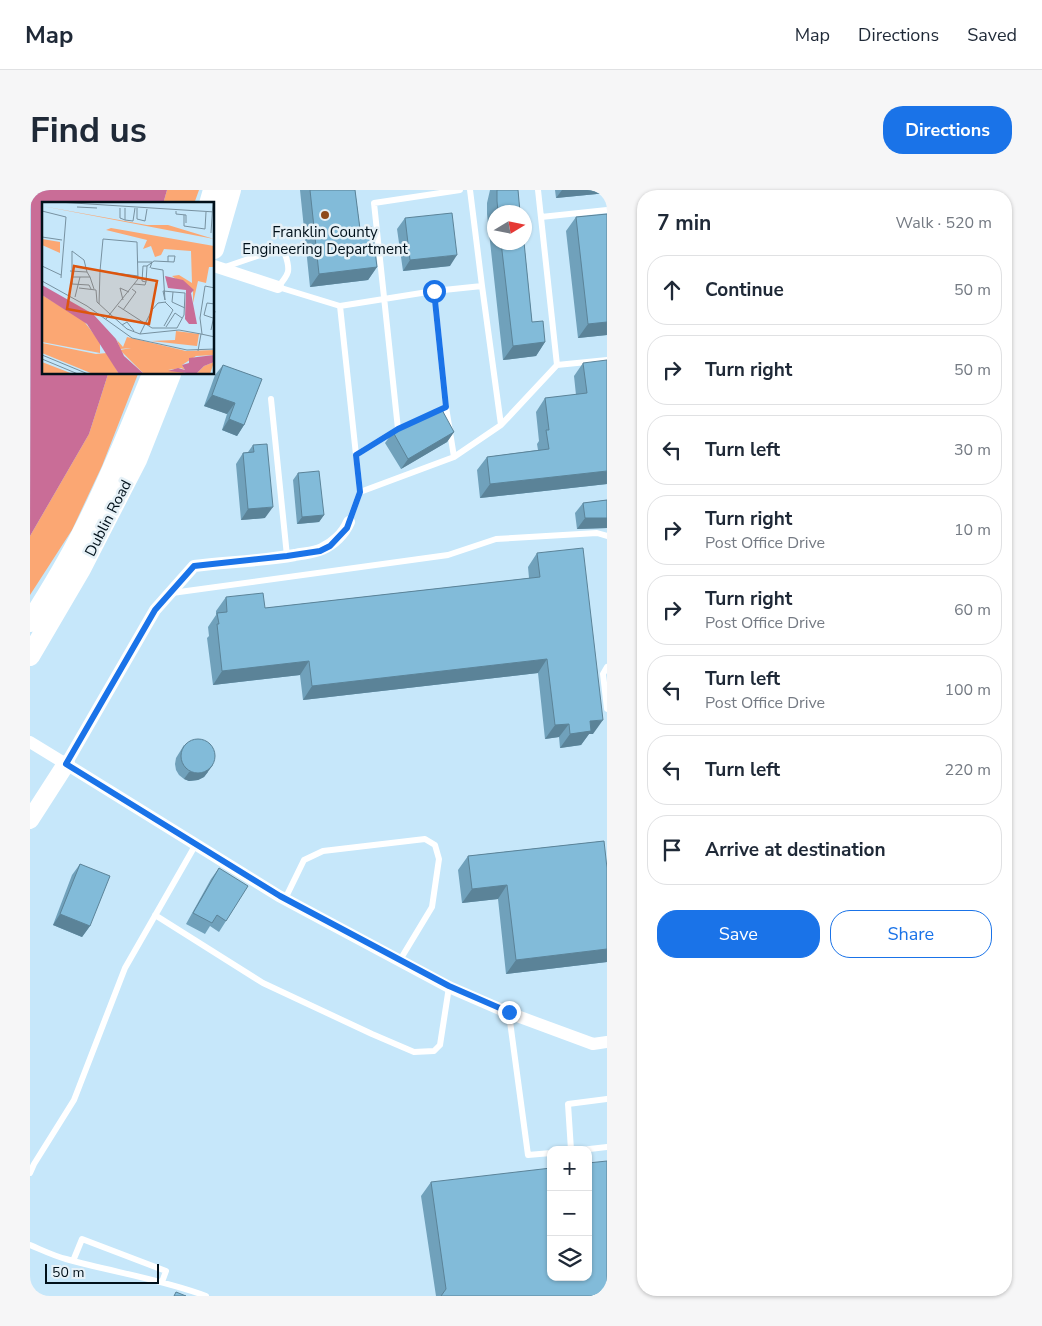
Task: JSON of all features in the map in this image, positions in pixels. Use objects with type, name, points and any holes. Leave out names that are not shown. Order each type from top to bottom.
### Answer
[{"type":"main road","points":[[215,246],[232,190]]},
{"type":"main road","name":"Dublin Road","points":[[30,622],[89,520],[152,375]]},
{"type":"main road","name":"Dublin Road","points":[[30,656],[82,569],[137,460],[171,375]]},
{"type":"street","points":[[218,268],[278,288]]},
{"type":"street","points":[[30,820],[66,764],[155,610],[194,566],[320,551],[330,546],[347,528],[349,522]]},
{"type":"street","points":[[30,742],[285,899],[449,986],[509,1012],[593,1044],[607,1042]]},
{"type":"lane","points":[[398,429],[374,203],[460,190]]},
{"type":"lane","points":[[470,190],[502,425]]},
{"type":"lane","points":[[538,190],[558,365]]},
{"type":"lane","points":[[541,217],[607,210]]},
{"type":"lane","points":[[218,268],[276,251],[285,254],[289,265],[287,277],[278,288],[340,306],[434,291],[482,286]]},
{"type":"lane","points":[[434,291],[446,407],[454,457]]},
{"type":"lane","points":[[340,306],[360,492],[349,522]]},
{"type":"lane","points":[[360,492],[454,457],[502,425],[558,365],[607,360]]},
{"type":"lane","points":[[271,399],[287,556]]},
{"type":"lane","points":[[438,410],[446,407]]},
{"type":"lane","points":[[356,455],[406,426]]},
{"type":"lane","points":[[170,594],[448,556],[496,539],[597,533],[607,536]]},
{"type":"lane","points":[[607,668],[603,674],[607,709]]},
{"type":"lane","points":[[285,899],[304,860],[323,851],[425,839],[435,845],[439,859],[432,907],[400,960]]},
{"type":"lane","points":[[30,1173],[74,1100],[125,968],[196,844]]},
{"type":"lane","points":[[155,915],[263,983],[414,1052],[434,1051],[440,1045],[449,986]]},
{"type":"lane","points":[[509,1012],[528,1155],[547,1153]]},
{"type":"lane","points":[[571,1146],[568,1104],[607,1099]]},
{"type":"lane","points":[[592,1149],[607,1147]]},
{"type":"lane","points":[[73,1261],[82,1239],[166,1271],[162,1282]]},
{"type":"lane","points":[[30,1245],[64,1259],[162,1282],[206,1296]]},
{"type":"shaded area","points":[[31,190],[167,190],[164,202],[42,202],[42,375],[108,375],[89,434],[30,536]]},
{"type":"shaded area","points":[[167,190],[199,190],[195,202],[164,202]]},
{"type":"shaded area","points":[[108,375],[138,375],[102,466],[72,530],[30,595],[30,536],[89,434]]},
{"type":"building","name":"Franklin County Engineering Department","points":[[310,190],[355,190],[360,229],[372,227],[377,267],[319,274]]},
{"type":"building","points":[[497,190],[518,190],[519,205],[497,205]]},
{"type":"building","name":"Franklin County Engineering Department","points":[[452,213],[457,255],[410,260],[405,218]]},
{"type":"building","points":[[607,214],[607,322],[588,324],[576,217]]},
{"type":"building","points":[[502,250],[525,250],[532,322],[543,321],[545,342],[513,346]]},
{"type":"building","points":[[607,360],[607,471],[490,484],[487,457],[549,449],[546,430],[549,430],[545,398],[587,393],[583,363]]},
{"type":"building","points":[[223,365],[262,379],[244,425],[229,419],[235,403],[212,395]]},
{"type":"building","points":[[441,408],[454,432],[408,459],[393,432]]},
{"type":"building","points":[[267,444],[273,507],[248,509],[243,453],[254,452],[253,445]]},
{"type":"building","points":[[319,471],[324,515],[302,517],[298,473]]},
{"type":"building","points":[[607,500],[607,518],[585,518],[583,503]]},
{"type":"building","points":[[583,548],[603,720],[590,721],[591,731],[570,734],[569,724],[555,725],[547,659],[312,686],[309,661],[222,671],[217,613],[227,612],[226,597],[263,593],[265,608],[540,577],[537,553]]},
{"type":"building","points":[[198,739],[205,740],[210,744],[214,749],[214,763],[210,768],[205,772],[198,773],[191,772],[186,768],[182,763],[181,756],[182,749],[186,744],[191,740]]},
{"type":"building","points":[[604,841],[607,868],[607,949],[516,960],[507,885],[472,889],[468,856]]},
{"type":"building","points":[[80,864],[110,876],[90,926],[60,914]]},
{"type":"building","points":[[219,868],[248,886],[226,921],[217,915],[212,923],[193,913]]},
{"type":"building","points":[[607,1161],[607,1296],[441,1296],[446,1289],[431,1182],[547,1168],[547,1281],[592,1281],[592,1163]]},
{"type":"building","points":[[176,1292],[186,1296],[174,1296]]},
{"type":"place","name":"Franklin County Engineering Department","points":[[325,215]]},
{"type":"route","points":[[434,291],[446,407],[398,429],[356,455],[360,492],[347,528],[330,546],[320,551],[287,556],[194,566],[155,610],[66,764],[280,896],[449,986],[509,1012]]}]
